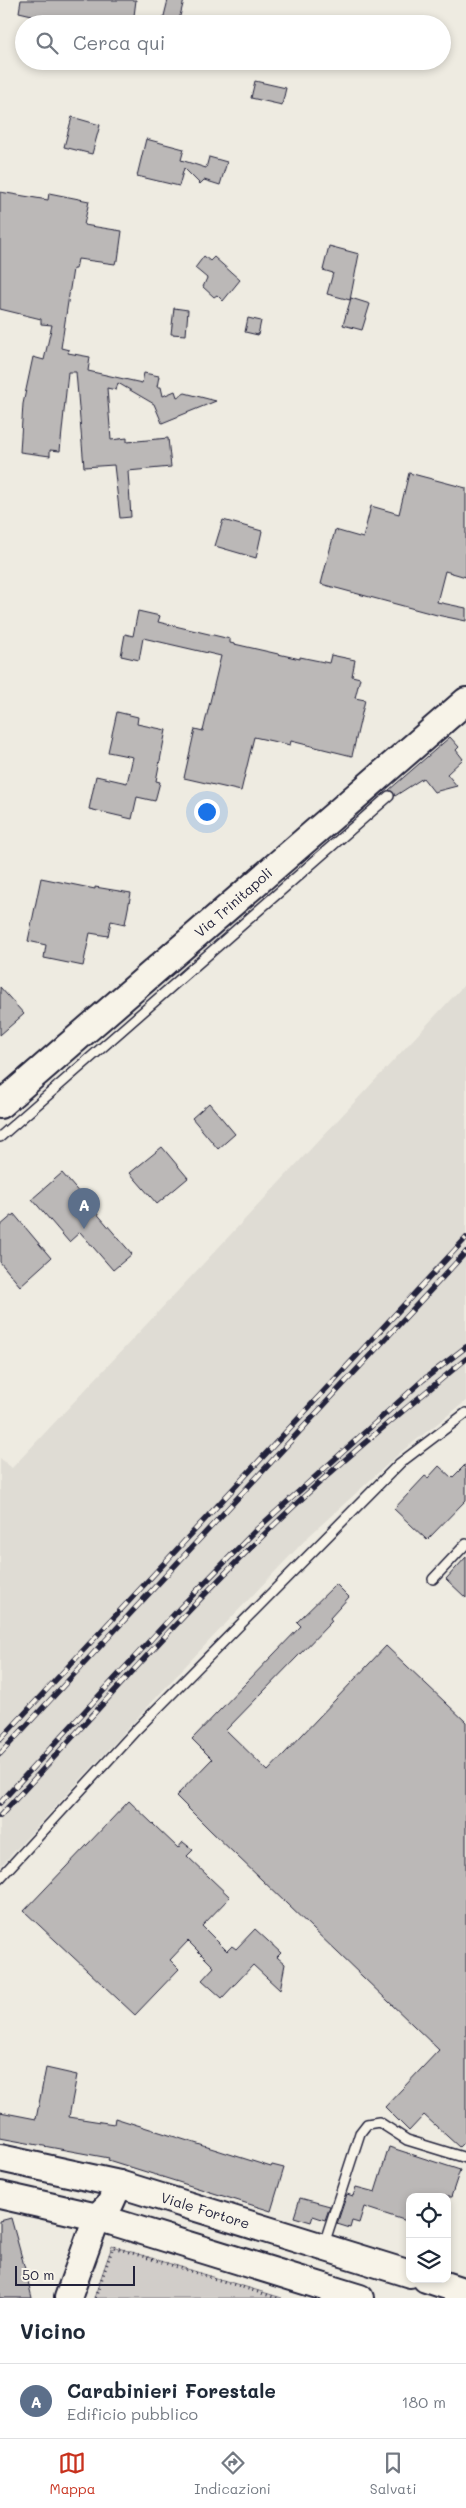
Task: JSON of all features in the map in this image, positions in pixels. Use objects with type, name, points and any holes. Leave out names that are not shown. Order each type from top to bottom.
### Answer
[{"type":"main road","name":"Via Trinitapoli","points":[[0,1105],[39,1087],[227,923],[466,701]]},
{"type":"main road","name":"Viale Fortore","points":[[0,2158],[119,2184],[406,2273]]},
{"type":"main road","points":[[68,2298],[97,2217],[110,2204],[119,2184]]},
{"type":"main road","points":[[0,2195],[97,2217],[360,2298]]},
{"type":"main road","points":[[438,2283],[466,2292]]},
{"type":"lane","points":[[227,923],[389,796]]},
{"type":"lane","points":[[0,1137],[39,1087]]},
{"type":"lane","points":[[0,1878],[137,1729],[400,1463],[466,1413]]},
{"type":"lane","points":[[432,1579],[466,1544]]},
{"type":"lane","points":[[323,2247],[360,2133],[367,2124],[379,2122],[407,2140],[466,2158]]},
{"type":"path","points":[[95,2298],[113,2247],[276,2298]]},
{"type":"shaded area","points":[[466,983],[466,1401],[401,1452],[309,1536],[191,1660],[0,1867],[0,1458],[12,1468]]},
{"type":"shaded area","points":[[112,2246],[282,2298],[94,2298]]},
{"type":"building","points":[[21,0],[136,0],[134,15],[32,15],[19,12]]},
{"type":"building","points":[[168,0],[184,0],[180,15],[164,15]]},
{"type":"building","points":[[255,81],[286,88],[282,105],[251,98]]},
{"type":"building","points":[[72,117],[100,125],[92,154],[64,147]]},
{"type":"building","points":[[146,139],[184,149],[181,160],[206,168],[209,157],[227,162],[220,185],[204,180],[200,184],[184,168],[179,186],[137,176]]},
{"type":"building","points":[[0,192],[48,200],[49,193],[89,201],[84,225],[122,231],[118,260],[116,260],[115,264],[78,259],[76,269],[73,269],[61,348],[69,350],[68,353],[90,357],[88,371],[142,383],[144,373],[159,376],[157,387],[161,387],[163,396],[175,391],[177,397],[185,393],[216,401],[162,423],[154,404],[118,383],[116,390],[107,388],[111,440],[127,438],[127,442],[168,438],[171,467],[128,471],[131,517],[120,518],[114,465],[84,467],[76,372],[68,372],[60,451],[50,450],[50,456],[20,452],[23,404],[33,357],[44,360],[52,325],[41,324],[41,319],[0,309]]},
{"type":"building","points":[[329,246],[359,254],[350,300],[327,294],[333,273],[323,270]]},
{"type":"building","points":[[204,256],[210,261],[214,257],[240,280],[223,301],[217,295],[214,297],[203,287],[207,278],[195,268]]},
{"type":"building","points":[[351,298],[370,304],[362,330],[343,325]]},
{"type":"building","points":[[174,308],[188,310],[186,335],[171,334]]},
{"type":"building","points":[[248,318],[261,321],[258,335],[245,332]]},
{"type":"building","points":[[409,473],[466,488],[466,577],[445,571],[437,602],[466,608],[466,621],[321,584],[335,530],[363,538],[371,506],[399,514]]},
{"type":"building","points":[[223,520],[262,531],[256,558],[215,546]]},
{"type":"building","points":[[138,611],[160,616],[158,622],[230,639],[230,643],[300,659],[300,657],[329,663],[331,655],[355,660],[352,676],[360,678],[355,698],[365,700],[352,756],[291,741],[290,745],[254,737],[241,791],[184,778],[195,729],[203,731],[221,656],[143,638],[139,660],[121,656],[125,634],[133,636]]},
{"type":"building","points":[[117,712],[138,717],[137,724],[166,730],[156,781],[160,782],[155,801],[137,797],[132,819],[89,809],[96,776],[127,783],[133,757],[108,752]]},
{"type":"building","points":[[450,737],[459,747],[456,750],[463,759],[447,774],[457,786],[434,792],[423,778],[395,796],[389,790]]},
{"type":"building","points":[[41,878],[95,889],[95,887],[131,893],[125,924],[111,921],[108,936],[90,933],[83,966],[44,958],[46,945],[28,941]]},
{"type":"building","points":[[0,987],[24,1014],[0,1035]]},
{"type":"building","points":[[209,1103],[235,1134],[218,1149],[192,1118]]},
{"type":"building","points":[[162,1147],[188,1178],[157,1204],[130,1173]]},
{"type":"building","points":[[62,1173],[132,1254],[113,1270],[80,1232],[69,1242],[32,1199]]},
{"type":"building","points":[[14,1214],[51,1258],[20,1286],[0,1262],[0,1226]]},
{"type":"building","points":[[466,1464],[466,1500],[427,1540],[394,1509],[425,1476],[428,1478],[439,1466],[452,1478]]},
{"type":"building","points":[[466,1557],[466,1598],[446,1579]]},
{"type":"building","points":[[336,1584],[349,1597],[330,1618],[332,1621],[226,1730],[268,1771],[386,1646],[466,1722],[466,2140],[459,2147],[424,2115],[409,2131],[385,2107],[439,2050],[176,1796],[212,1759],[192,1739],[301,1626],[297,1622]]},
{"type":"building","points":[[129,1801],[178,1848],[183,1842],[193,1850],[187,1856],[230,1897],[202,1926],[227,1951],[232,1946],[236,1949],[255,1929],[281,1953],[277,1957],[285,1964],[280,1990],[253,1965],[222,1998],[202,1980],[214,1967],[188,1941],[170,1960],[179,1969],[135,2015],[24,1911]]},
{"type":"building","points":[[46,2068],[77,2075],[69,2117],[114,2124],[115,2118],[271,2167],[272,2165],[284,2168],[271,2211],[108,2160],[109,2158],[0,2138],[0,2112],[36,2119]]},
{"type":"building","points":[[389,2147],[460,2170],[451,2197],[451,2193],[406,2193],[406,2221],[364,2207],[359,2223],[352,2221],[350,2228],[337,2224],[347,2194],[353,2196],[356,2187],[375,2192]]},
{"type":"building","points":[[300,2198],[330,2206],[325,2220],[313,2216],[311,2222],[294,2217]]},
{"type":"building","points":[[11,2218],[32,2298],[0,2298],[0,2221]]},
{"type":"railway","points":[[0,1740],[466,1238]]},
{"type":"railway","points":[[0,1754],[466,1252]]},
{"type":"railway","points":[[0,1803],[179,1609],[257,1529],[423,1380],[466,1347]]},
{"type":"railway","points":[[0,1816],[144,1658],[255,1543],[336,1468],[466,1359]]},
{"type":"place","name":"Carabinieri Forestale","points":[[84,1229]]}]
